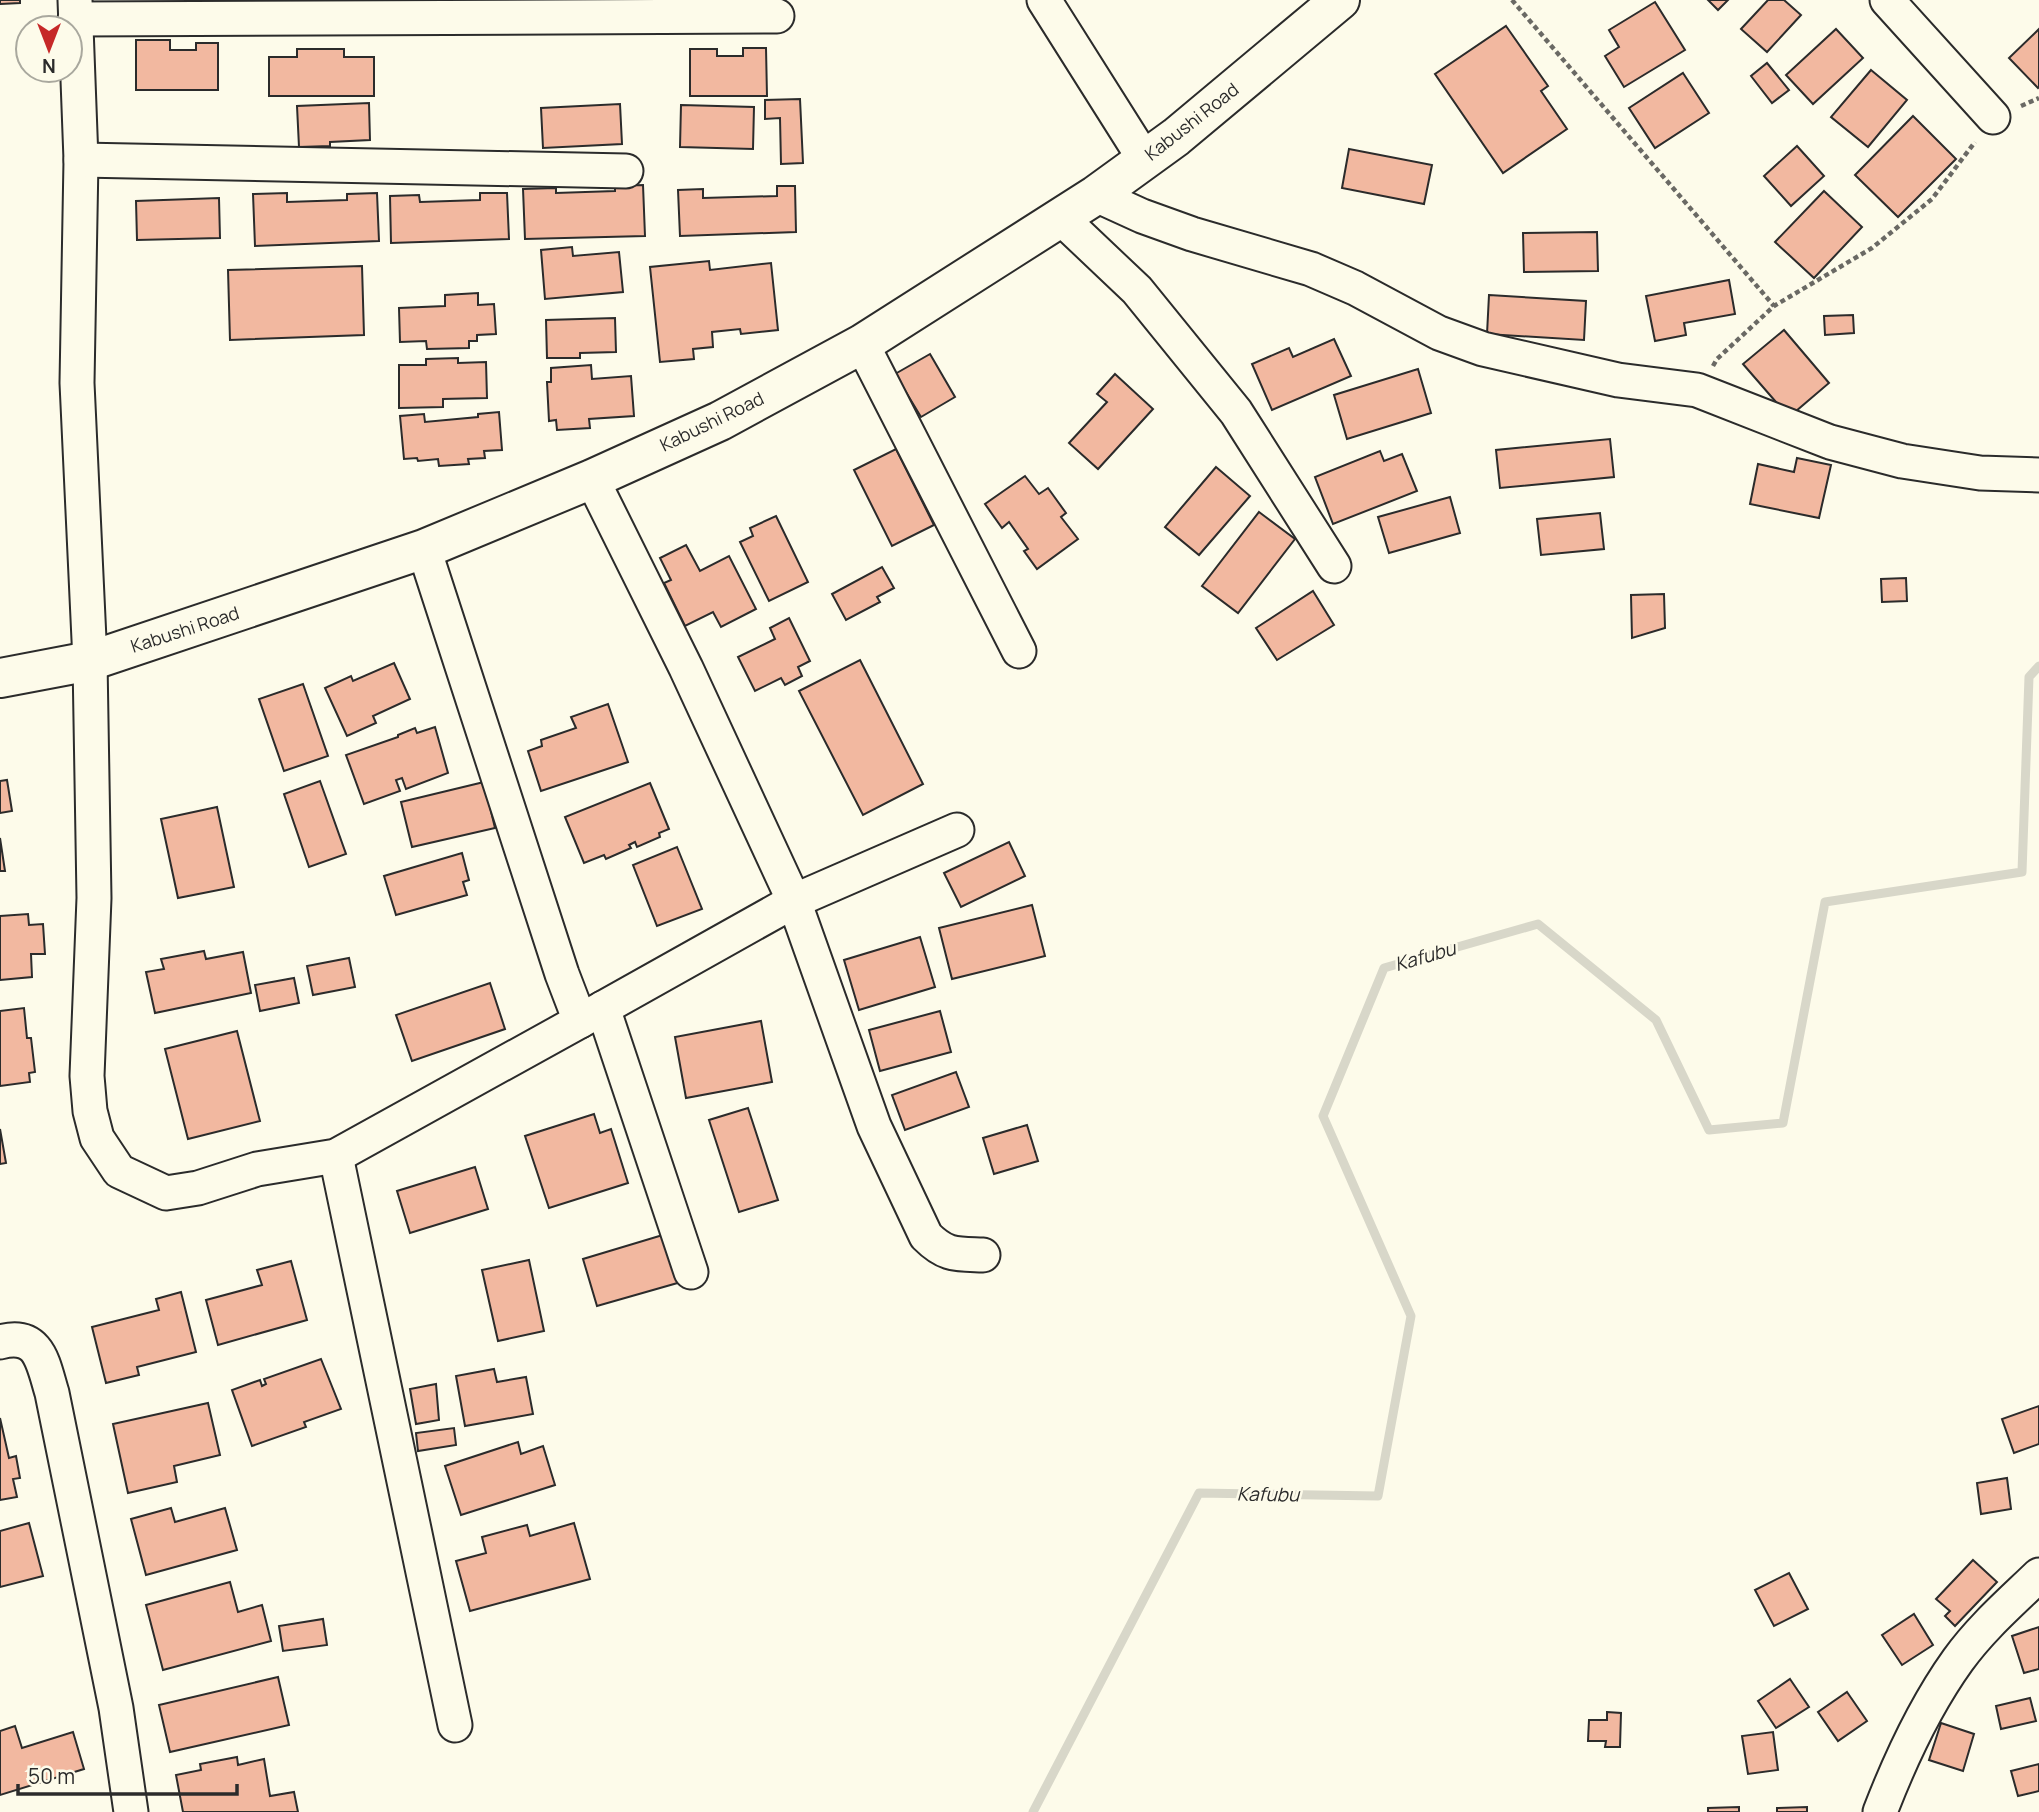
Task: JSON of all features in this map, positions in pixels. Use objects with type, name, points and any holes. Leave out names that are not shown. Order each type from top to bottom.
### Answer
[{"type":"main road","name":"Kabushi Road","points":[[0,678],[90,661],[424,549],[592,479],[720,421],[862,344],[1096,195],[1176,137],[1340,0]]},
{"type":"street","points":[[1044,0],[1145,160]]},
{"type":"street","points":[[1887,0],[1993,117]]},
{"type":"street","points":[[777,16],[75,9],[81,160],[77,383],[90,661],[93,898],[87,1076],[90,1111],[97,1138],[119,1171],[166,1193],[198,1188],[257,1169],[336,1156],[794,901],[957,830]]},
{"type":"street","points":[[81,160],[626,171]]},
{"type":"street","points":[[1096,195],[1142,216],[1192,234],[1311,269],[1355,288],[1439,334],[1483,349],[1618,380],[1697,390],[1830,442],[1902,461],[1980,473],[2039,475]]},
{"type":"street","points":[[1061,218],[1137,290],[1236,412],[1334,566]]},
{"type":"street","points":[[862,344],[1019,651]]},
{"type":"street","points":[[592,479],[686,668],[794,901],[874,1126],[926,1236],[939,1250],[952,1254],[983,1255]]},
{"type":"street","points":[[424,549],[558,963],[591,1015],[691,1272]]},
{"type":"street","points":[[336,1156],[454,1725]]},
{"type":"street","points":[[0,1342],[27,1341],[40,1353],[52,1394],[116,1708],[131,1812]]},
{"type":"street","points":[[1880,1812],[1898,1765],[1958,1660],[1983,1629],[2039,1575]]},
{"type":"path","points":[[1512,0],[1774,306]]},
{"type":"path","points":[[1697,390],[1717,359],[1774,306],[1872,248],[1931,199],[1993,117],[2039,98]]},
{"type":"building","points":[[0,0],[20,0],[20,3],[0,4]]},
{"type":"building","points":[[1708,0],[1728,0],[1718,10]]},
{"type":"building","points":[[1768,0],[1784,0],[1801,15],[1767,52],[1741,29]]},
{"type":"building","points":[[1655,2],[1685,50],[1624,87],[1605,56],[1619,47],[1609,30]]},
{"type":"building","points":[[1506,26],[1548,86],[1541,91],[1567,129],[1503,173],[1435,74]]},
{"type":"building","points":[[1836,29],[1863,58],[1813,104],[1786,75]]},
{"type":"building","points":[[2039,29],[2039,87],[2038,88],[2009,58]]},
{"type":"building","points":[[136,40],[170,40],[170,50],[196,50],[196,43],[218,43],[218,90],[136,90]]},
{"type":"building","points":[[743,48],[766,48],[767,96],[690,96],[690,49],[717,49],[717,56],[743,56]]},
{"type":"building","points":[[297,49],[344,49],[344,57],[374,57],[374,96],[269,96],[269,57],[297,57]]},
{"type":"building","points":[[1767,63],[1789,90],[1772,103],[1751,76]]},
{"type":"building","points":[[1871,70],[1907,100],[1868,147],[1831,117]]},
{"type":"building","points":[[1683,73],[1709,113],[1655,148],[1629,108]]},
{"type":"building","points":[[800,99],[803,163],[781,164],[780,118],[765,119],[765,100]]},
{"type":"building","points":[[369,103],[370,140],[299,147],[297,106]]},
{"type":"building","points":[[620,104],[622,144],[543,148],[541,108]]},
{"type":"building","points":[[681,105],[754,107],[753,149],[680,147]]},
{"type":"building","points":[[1913,116],[1956,159],[1898,217],[1855,175]]},
{"type":"building","points":[[1797,146],[1824,176],[1791,206],[1764,176]]},
{"type":"building","points":[[1349,149],[1432,165],[1424,204],[1342,188]]},
{"type":"building","points":[[643,185],[645,236],[525,239],[523,189],[556,188],[556,193],[615,191],[615,186]]},
{"type":"building","points":[[777,186],[795,186],[796,232],[680,236],[678,190],[703,189],[703,198],[777,196]]},
{"type":"building","points":[[1824,191],[1862,227],[1814,278],[1775,242]]},
{"type":"building","points":[[287,193],[287,202],[347,200],[347,194],[377,193],[379,241],[255,246],[253,194]]},
{"type":"building","points":[[480,193],[507,193],[509,239],[391,243],[390,196],[419,195],[420,202],[480,200]]},
{"type":"building","points":[[219,198],[220,238],[137,240],[136,201]]},
{"type":"building","points":[[1597,232],[1598,271],[1524,272],[1523,233]]},
{"type":"building","points":[[572,247],[573,256],[619,252],[623,292],[545,299],[541,250]]},
{"type":"building","points":[[709,261],[710,270],[771,263],[778,330],[741,334],[740,329],[712,332],[713,347],[693,349],[694,359],[660,362],[650,267]]},
{"type":"building","points":[[362,266],[364,335],[230,340],[228,270]]},
{"type":"building","points":[[1729,280],[1735,314],[1684,323],[1686,335],[1655,341],[1646,296]]},
{"type":"building","points":[[478,293],[478,305],[494,304],[496,334],[477,335],[477,341],[469,341],[469,348],[427,349],[426,341],[400,342],[399,308],[445,306],[445,295]]},
{"type":"building","points":[[1489,295],[1586,301],[1584,340],[1487,334]]},
{"type":"building","points":[[1853,315],[1854,333],[1825,335],[1824,316]]},
{"type":"building","points":[[615,318],[616,352],[580,353],[580,358],[547,358],[546,320]]},
{"type":"building","points":[[1784,330],[1829,383],[1789,417],[1743,364]]},
{"type":"building","points":[[1334,339],[1351,376],[1272,410],[1252,364],[1289,348],[1293,357]]},
{"type":"building","points":[[930,354],[955,397],[921,417],[895,374]]},
{"type":"building","points":[[458,358],[458,363],[486,362],[487,398],[443,399],[443,407],[399,408],[399,365],[426,365],[426,359]]},
{"type":"building","points":[[591,365],[592,379],[631,376],[634,416],[589,419],[590,428],[557,430],[556,420],[549,421],[547,382],[551,382],[551,368]]},
{"type":"building","points":[[1418,369],[1431,413],[1347,439],[1334,395]]},
{"type":"building","points":[[1115,374],[1153,409],[1098,469],[1069,443],[1107,402],[1097,394]]},
{"type":"building","points":[[499,412],[502,450],[484,451],[485,458],[468,459],[469,464],[439,466],[438,459],[404,459],[400,416],[424,414],[425,422],[478,417],[478,414]]},
{"type":"building","points":[[1610,439],[1614,477],[1500,488],[1496,450]]},
{"type":"building","points":[[896,449],[934,525],[892,546],[854,470]]},
{"type":"building","points":[[1380,451],[1384,461],[1402,454],[1417,491],[1333,524],[1315,477]]},
{"type":"building","points":[[1797,458],[1831,465],[1819,518],[1750,504],[1758,464],[1794,472]]},
{"type":"building","points":[[1216,467],[1250,496],[1199,555],[1165,527]]},
{"type":"building","points":[[1025,476],[1039,494],[1048,488],[1066,513],[1061,517],[1078,539],[1037,569],[1024,551],[1028,549],[1009,522],[1002,528],[985,504]]},
{"type":"building","points":[[1450,497],[1460,533],[1389,553],[1378,517]]},
{"type":"building","points":[[1259,512],[1295,539],[1238,613],[1202,586]]},
{"type":"building","points":[[1600,513],[1604,549],[1541,555],[1537,519]]},
{"type":"building","points":[[776,516],[808,582],[769,601],[740,542],[753,536],[750,528]]},
{"type":"building","points":[[686,545],[700,571],[729,556],[756,609],[721,627],[713,612],[685,626],[664,583],[671,580],[660,558]]},
{"type":"building","points":[[882,567],[894,588],[877,597],[880,602],[846,620],[832,594]]},
{"type":"building","points":[[1906,578],[1907,601],[1882,602],[1881,579]]},
{"type":"building","points":[[1313,591],[1334,625],[1277,660],[1256,628]]},
{"type":"building","points":[[1664,594],[1665,628],[1632,638],[1631,595]]},
{"type":"building","points":[[789,618],[810,661],[798,667],[802,676],[785,685],[781,678],[755,691],[738,657],[775,639],[770,628]]},
{"type":"building","points":[[860,660],[923,784],[863,815],[799,691]]},
{"type":"building","points":[[394,663],[410,699],[373,716],[376,723],[347,736],[325,688],[351,676],[353,681]]},
{"type":"building","points":[[303,684],[328,756],[284,771],[259,699]]},
{"type":"building","points":[[608,704],[628,762],[541,791],[528,751],[542,746],[541,740],[576,728],[571,717]]},
{"type":"building","points":[[435,727],[448,773],[406,789],[402,778],[396,780],[400,791],[364,804],[346,755],[398,737],[415,728],[417,733]]},
{"type":"building","points":[[7,780],[12,811],[0,813],[0,781]]},
{"type":"building","points":[[320,781],[346,854],[309,867],[284,794]]},
{"type":"building","points":[[484,782],[495,828],[412,847],[401,802]]},
{"type":"building","points":[[650,783],[669,829],[659,833],[660,837],[637,847],[635,842],[629,845],[631,848],[606,859],[604,855],[584,863],[565,817]]},
{"type":"building","points":[[217,807],[234,887],[178,898],[161,819]]},
{"type":"building","points":[[0,838],[5,871],[0,871]]},
{"type":"building","points":[[1009,842],[1025,876],[961,907],[944,873]]},
{"type":"building","points":[[677,847],[702,909],[657,926],[633,865]]},
{"type":"building","points":[[462,853],[469,880],[463,882],[467,895],[396,915],[384,876]]},
{"type":"building","points":[[1032,905],[1045,956],[952,979],[939,928]]},
{"type":"building","points":[[28,914],[29,925],[43,924],[45,954],[31,954],[32,977],[0,980],[0,916]]},
{"type":"building","points":[[920,937],[935,987],[859,1010],[844,960]]},
{"type":"building","points":[[204,951],[206,959],[243,952],[251,993],[155,1013],[146,972],[164,969],[161,959]]},
{"type":"building","points":[[349,958],[355,987],[313,995],[307,966]]},
{"type":"building","points":[[294,978],[299,1003],[260,1011],[255,985]]},
{"type":"building","points":[[490,983],[505,1029],[412,1061],[396,1015]]},
{"type":"building","points":[[24,1008],[27,1038],[31,1038],[35,1072],[29,1073],[30,1082],[0,1086],[0,1011]]},
{"type":"building","points":[[940,1011],[951,1052],[880,1071],[869,1030]]},
{"type":"building","points":[[761,1021],[772,1082],[686,1098],[675,1037]]},
{"type":"building","points":[[237,1031],[260,1121],[188,1139],[165,1049]]},
{"type":"building","points":[[956,1072],[969,1107],[905,1130],[892,1095]]},
{"type":"building","points":[[748,1108],[778,1200],[739,1212],[709,1120]]},
{"type":"building","points":[[594,1114],[600,1133],[611,1129],[628,1183],[549,1208],[525,1136]]},
{"type":"building","points":[[1027,1125],[1038,1161],[994,1174],[983,1138]]},
{"type":"building","points":[[0,1129],[6,1163],[0,1164]]},
{"type":"building","points":[[475,1167],[488,1209],[410,1233],[397,1191]]},
{"type":"building","points":[[666,1234],[681,1282],[597,1306],[583,1259]]},
{"type":"building","points":[[529,1260],[544,1331],[498,1341],[482,1270]]},
{"type":"building","points":[[291,1261],[307,1320],[218,1345],[206,1300],[262,1285],[257,1270]]},
{"type":"building","points":[[181,1292],[196,1352],[137,1367],[139,1375],[106,1383],[92,1327],[159,1310],[156,1299]]},
{"type":"building","points":[[321,1359],[341,1409],[304,1422],[306,1427],[252,1446],[232,1390],[260,1380],[262,1386],[266,1384],[264,1379]]},
{"type":"building","points":[[494,1369],[497,1382],[526,1377],[533,1414],[465,1426],[456,1376]]},
{"type":"building","points":[[436,1384],[439,1420],[416,1424],[410,1389]]},
{"type":"building","points":[[208,1403],[220,1455],[174,1466],[177,1482],[128,1493],[113,1424]]},
{"type":"building","points":[[2039,1406],[2039,1444],[2014,1453],[2002,1419]]},
{"type":"building","points":[[0,1418],[9,1458],[16,1456],[20,1478],[13,1479],[17,1497],[0,1500]]},
{"type":"building","points":[[454,1428],[456,1445],[418,1451],[416,1433]]},
{"type":"building","points":[[518,1442],[521,1454],[543,1446],[555,1485],[461,1515],[445,1466]]},
{"type":"building","points":[[2007,1478],[2011,1509],[1981,1514],[1977,1483]]},
{"type":"building","points":[[171,1508],[175,1522],[225,1508],[237,1550],[146,1575],[131,1519]]},
{"type":"building","points":[[29,1523],[43,1576],[0,1587],[0,1531]]},
{"type":"building","points":[[574,1523],[590,1579],[470,1611],[456,1561],[486,1553],[482,1537],[527,1525],[530,1536]]},
{"type":"building","points":[[1973,1560],[1997,1582],[1955,1626],[1945,1616],[1950,1611],[1936,1599]]},
{"type":"building","points":[[1789,1573],[1808,1609],[1774,1626],[1755,1590]]},
{"type":"building","points":[[230,1582],[238,1612],[262,1605],[271,1641],[163,1670],[146,1605]]},
{"type":"building","points":[[1914,1614],[1933,1645],[1902,1665],[1882,1635]]},
{"type":"building","points":[[323,1619],[327,1645],[283,1651],[279,1626]]},
{"type":"building","points":[[2039,1627],[2039,1669],[2024,1673],[2012,1636]]},
{"type":"building","points":[[278,1677],[289,1725],[170,1752],[159,1705]]},
{"type":"building","points":[[1790,1679],[1809,1707],[1776,1728],[1758,1701]]},
{"type":"building","points":[[1847,1692],[1867,1721],[1838,1741],[1818,1712]]},
{"type":"building","points":[[2030,1698],[2036,1721],[2001,1729],[1996,1706]]},
{"type":"building","points":[[1607,1712],[1621,1713],[1620,1747],[1605,1747],[1606,1741],[1588,1741],[1589,1720],[1607,1720]]},
{"type":"building","points":[[1941,1723],[1974,1734],[1963,1771],[1929,1760]]},
{"type":"building","points":[[15,1726],[22,1748],[73,1732],[84,1769],[0,1795],[0,1731]]},
{"type":"building","points":[[1773,1732],[1778,1770],[1748,1774],[1742,1736]]},
{"type":"building","points":[[237,1757],[238,1765],[264,1759],[270,1796],[294,1792],[298,1812],[183,1812],[176,1775],[201,1770],[200,1764]]},
{"type":"building","points":[[2039,1764],[2039,1791],[2018,1796],[2011,1771]]},
{"type":"building","points":[[1739,1807],[1739,1812],[1708,1812],[1708,1808]]},
{"type":"building","points":[[1807,1807],[1807,1812],[1777,1812],[1777,1808]]},
{"type":"waterway","name":"Kafubu","points":[[1033,1812],[1199,1493],[1378,1496],[1411,1316],[1323,1116],[1384,968],[1538,924],[1656,1020],[1709,1130],[1783,1123],[1825,902],[2022,872],[2029,677],[2039,666]]}]
